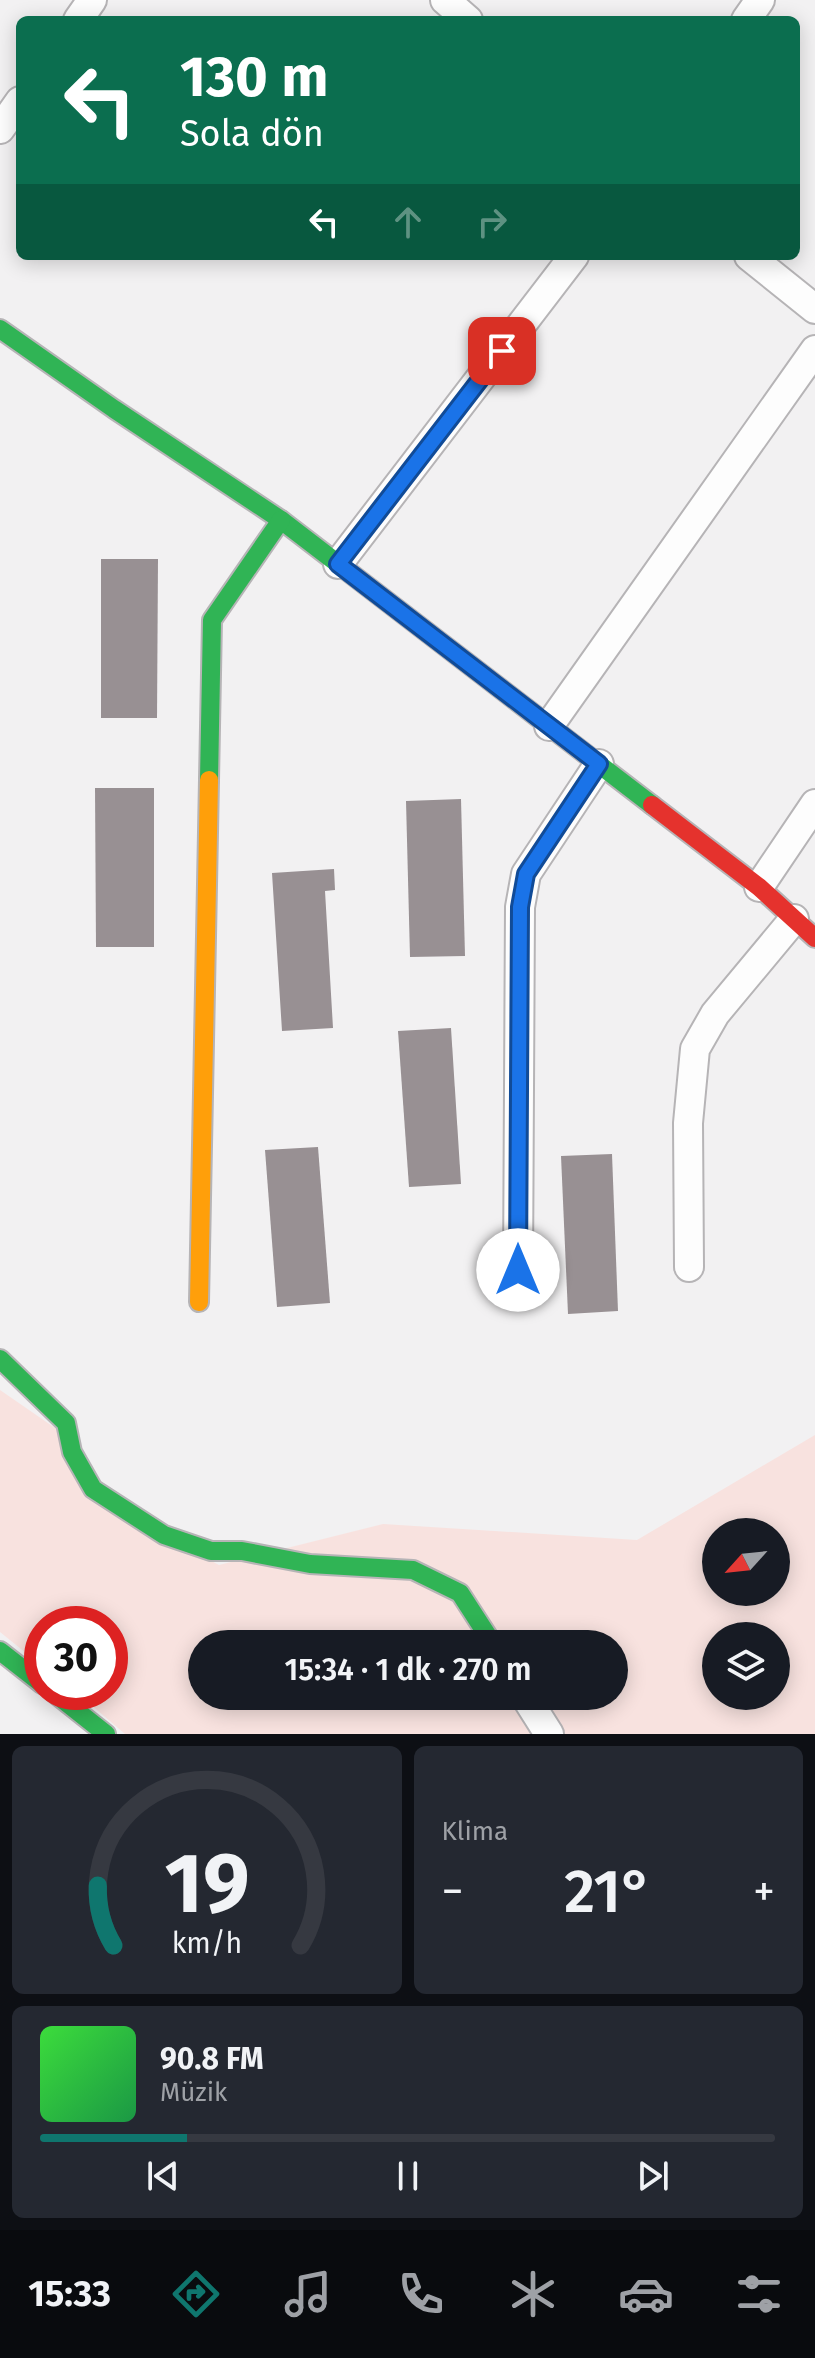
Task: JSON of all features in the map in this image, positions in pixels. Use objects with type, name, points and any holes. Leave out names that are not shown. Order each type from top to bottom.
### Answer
[{"type":"street","points":[[446,0],[464,16]]},
{"type":"street","points":[[0,129],[16,107]]},
{"type":"street","points":[[338,564],[571,260]]},
{"type":"street","points":[[754,260],[815,309]]},
{"type":"street","points":[[0,329],[281,520],[759,887],[805,929],[715,1014],[695,1049],[688,1123],[689,1267]]},
{"type":"street","points":[[549,726],[815,350]]},
{"type":"street","points":[[199,1302],[212,620],[281,520]]},
{"type":"street","points":[[518,1270],[520,907],[526,874],[599,764]]},
{"type":"street","points":[[759,887],[815,804]]},
{"type":"street","points":[[0,1359],[66,1423],[72,1452],[93,1489],[164,1535],[211,1551],[242,1551],[310,1564],[413,1570],[460,1593],[484,1630]]},
{"type":"street","points":[[0,1651],[24,1670]]},
{"type":"street","points":[[76,1710],[106,1734]]},
{"type":"street","points":[[534,1710],[549,1734]]},
{"type":"shaded area","points":[[0,1390],[58,1430],[83,1494],[219,1565],[383,1524],[637,1540],[815,1435],[815,1734],[125,1734],[97,1710],[128,1710],[128,1606],[24,1606],[24,1651],[0,1632]]},
{"type":"building","points":[[101,559],[158,559],[157,718],[101,718]]},
{"type":"building","points":[[95,788],[154,788],[154,947],[96,947]]},
{"type":"building","points":[[461,799],[465,956],[410,957],[406,801]]},
{"type":"building","points":[[334,869],[335,890],[325,891],[333,1028],[282,1031],[272,873]]},
{"type":"building","points":[[451,1028],[461,1184],[409,1187],[398,1031]]},
{"type":"building","points":[[318,1147],[330,1303],[277,1307],[265,1150]]},
{"type":"building","points":[[612,1154],[618,1311],[568,1314],[561,1156]]},
{"type":"traffic: fast","points":[[0,329],[281,520],[652,805]]},
{"type":"traffic: fast","points":[[209,780],[212,620],[281,520]]},
{"type":"traffic: fast","points":[[0,1359],[66,1423],[72,1452],[93,1489],[164,1535],[211,1551],[242,1551],[310,1564],[413,1570],[460,1593],[484,1630]]},
{"type":"traffic: fast","points":[[0,1651],[24,1670]]},
{"type":"traffic: fast","points":[[76,1710],[106,1734]]},
{"type":"traffic: slow","points":[[199,1302],[209,780]]},
{"type":"traffic: jam","points":[[652,805],[759,887],[815,938]]},
{"type":"route","points":[[502,351],[338,564],[599,764],[526,874],[520,907],[518,1270]]}]
